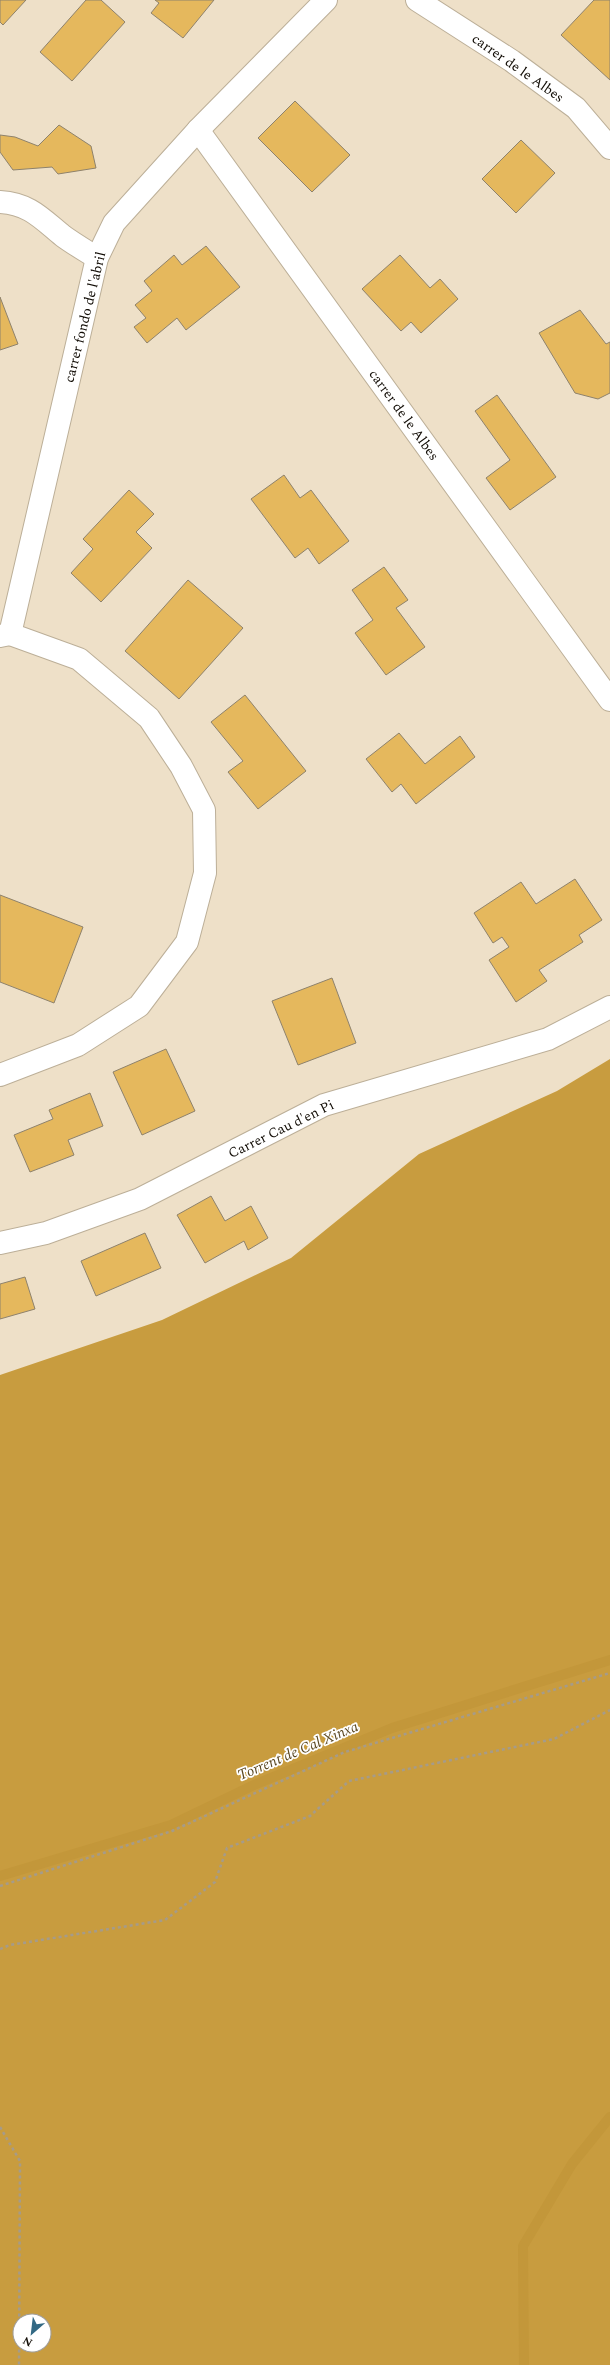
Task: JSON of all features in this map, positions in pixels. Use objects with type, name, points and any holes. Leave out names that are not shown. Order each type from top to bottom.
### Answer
[{"type":"street","name":"carrer fondo de l'abril","points":[[5,635],[97,258],[114,223],[198,130],[326,0]]},
{"type":"street","name":"carrer de le Albes","points":[[417,0],[512,61],[576,108],[610,148]]},
{"type":"street","name":"carrer de le Albes","points":[[198,130],[610,700]]},
{"type":"street","points":[[0,202],[11,203],[32,210],[64,236],[97,258]]},
{"type":"street","points":[[0,1075],[78,1045],[139,1006],[187,942],[204,873],[204,810],[181,766],[149,718],[78,659],[5,635]]},
{"type":"street","name":"Carrer Cau d'en Pi","points":[[0,1243],[46,1233],[140,1199],[324,1105],[548,1039],[610,1007]]},
{"type":"path","points":[[0,1886],[172,1831],[345,1752],[610,1673]]},
{"type":"path","points":[[0,1949],[10,1945],[165,1920],[215,1882],[227,1848],[310,1816],[349,1781],[554,1739],[610,1710]]},
{"type":"path","points":[[0,2127],[20,2162],[19,2365]]},
{"type":"shaded area","points":[[610,1059],[610,2365],[0,2365],[0,1375],[162,1320],[291,1258],[419,1154],[557,1091]]},
{"type":"building","points":[[0,0],[26,0],[3,25],[0,22]]},
{"type":"building","points":[[86,0],[101,0],[125,22],[72,81],[40,52]]},
{"type":"building","points":[[155,0],[214,0],[183,38],[151,13],[159,3]]},
{"type":"building","points":[[594,0],[610,0],[610,80],[561,35]]},
{"type":"building","points":[[295,101],[350,155],[312,192],[258,138]]},
{"type":"building","points":[[59,125],[91,146],[96,168],[58,174],[52,167],[13,170],[0,152],[0,135],[15,137],[38,146]]},
{"type":"building","points":[[521,140],[555,173],[516,213],[482,179]]},
{"type":"building","points":[[206,246],[240,287],[186,330],[177,318],[147,343],[134,327],[146,318],[135,305],[152,291],[144,281],[174,255],[182,265]]},
{"type":"building","points":[[400,255],[430,288],[440,279],[458,299],[421,333],[411,322],[401,331],[362,289]]},
{"type":"building","points":[[0,297],[18,344],[0,350]]},
{"type":"building","points":[[580,310],[606,344],[610,342],[610,393],[598,399],[575,393],[539,333]]},
{"type":"building","points":[[497,395],[556,477],[510,510],[486,478],[510,460],[475,411]]},
{"type":"building","points":[[284,475],[300,498],[311,490],[349,541],[319,564],[308,548],[295,558],[251,499]]},
{"type":"building","points":[[129,490],[154,514],[136,532],[152,548],[101,602],[71,573],[93,549],[83,539]]},
{"type":"building","points":[[384,567],[408,600],[396,608],[425,647],[386,675],[355,633],[373,620],[352,590]]},
{"type":"building","points":[[188,580],[243,628],[179,699],[125,651]]},
{"type":"building","points":[[245,695],[306,771],[258,809],[228,772],[243,761],[211,722]]},
{"type":"building","points":[[399,733],[425,764],[460,736],[475,757],[416,804],[401,784],[392,792],[366,759]]},
{"type":"building","points":[[575,879],[602,920],[579,935],[583,942],[539,970],[547,981],[516,1002],[489,960],[509,947],[502,937],[493,943],[474,913],[521,882],[536,904]]},
{"type":"building","points":[[0,895],[83,927],[54,1003],[0,982]]},
{"type":"building","points":[[332,978],[356,1043],[298,1065],[272,1001]]},
{"type":"building","points":[[166,1049],[195,1111],[142,1135],[113,1072]]},
{"type":"building","points":[[90,1093],[103,1126],[68,1140],[74,1155],[30,1172],[14,1135],[53,1119],[49,1110]]},
{"type":"building","points":[[211,1196],[225,1221],[251,1206],[268,1238],[248,1250],[244,1241],[205,1263],[177,1215]]},
{"type":"building","points":[[145,1233],[161,1268],[96,1296],[81,1261]]},
{"type":"building","points":[[25,1277],[35,1309],[0,1319],[0,1284]]},
{"type":"waterway","name":"Torrent de Cal Xinxa","points":[[0,1876],[171,1825],[254,1785],[392,1728],[610,1660]]},
{"type":"waterway","points":[[524,2365],[523,2246],[572,2164],[610,2117]]}]
